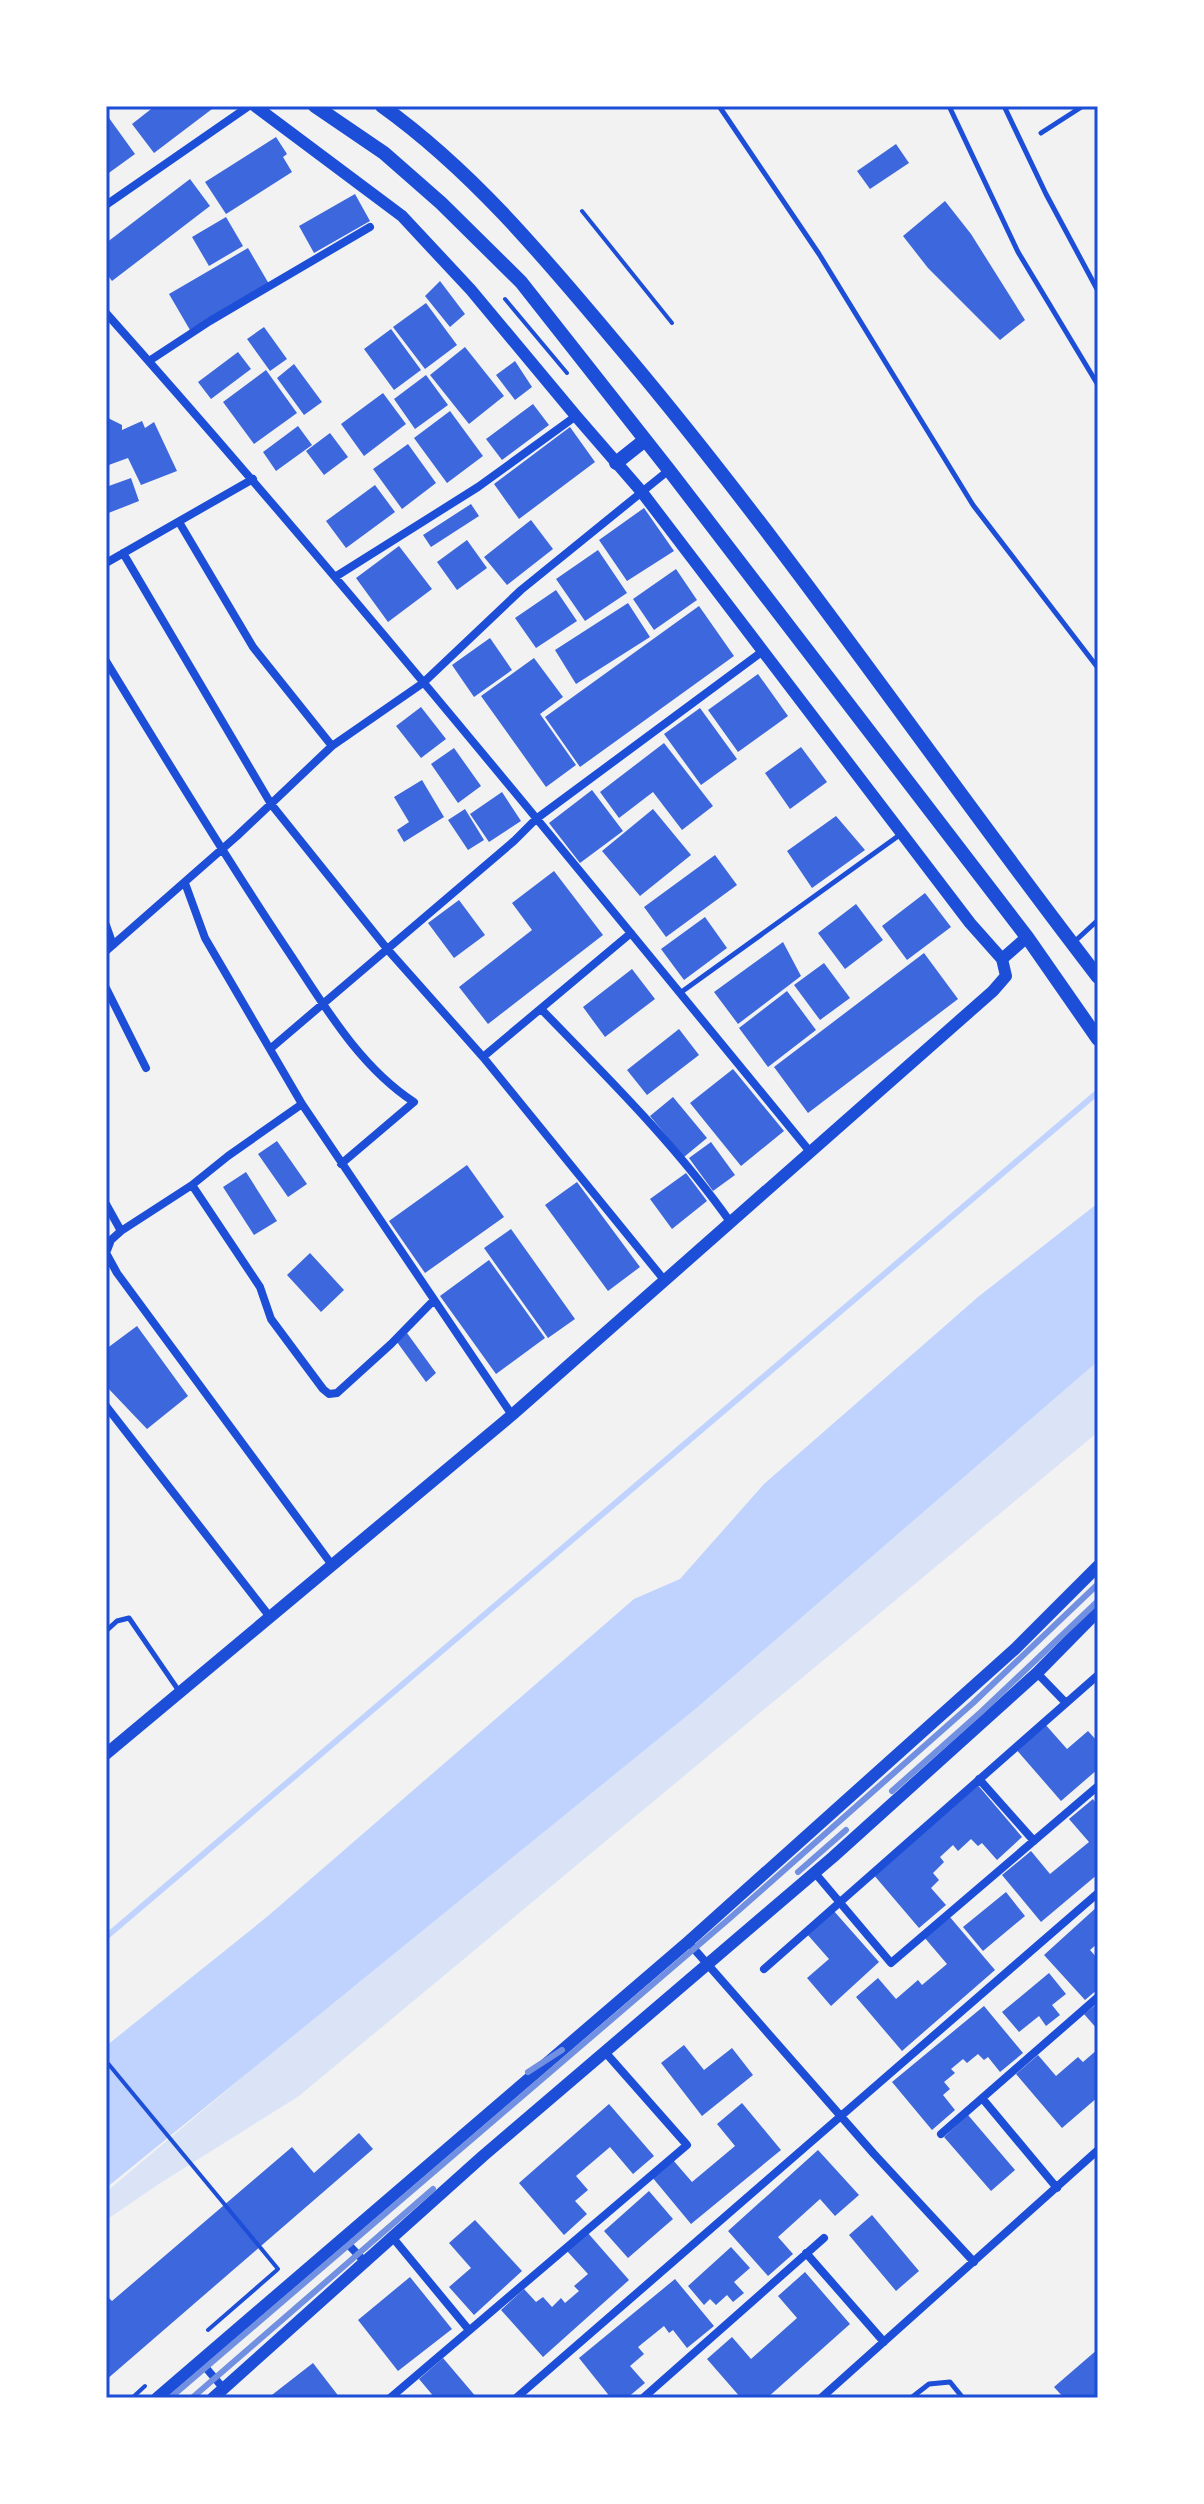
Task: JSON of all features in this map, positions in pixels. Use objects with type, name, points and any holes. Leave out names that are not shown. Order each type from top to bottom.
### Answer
[{"type":"main road","points":[[315,106],[384,153],[441,203],[521,282],[1027,937],[1096,1036]]},
{"type":"main road","points":[[382,106],[408,124],[467,176],[547,261],[701,444],[1098,977]]},
{"type":"main road","points":[[616,463],[645,440]]},
{"type":"street","points":[[106,205],[252,106],[402,216],[471,290],[641,491],[970,923],[1002,959],[1006,976],[811,1153],[512,1415],[106,1754]]},
{"type":"street","points":[[149,361],[210,321],[370,227]]},
{"type":"street","points":[[106,313],[253,479],[811,1153]]},
{"type":"street","points":[[335,577],[478,487],[576,416]]},
{"type":"street","points":[[110,948],[332,746],[423,683],[521,590],[669,470]]},
{"type":"street","points":[[106,563],[253,479]]},
{"type":"street","points":[[179,522],[253,647],[332,746]]},
{"type":"street","points":[[123,553],[271,804],[388,950],[483,1057],[665,1281]]},
{"type":"street","points":[[270,1049],[536,819],[763,651]]},
{"type":"street","points":[[106,661],[220,850],[322,1003],[373,1069],[390,1086],[414,1102],[341,1164]]},
{"type":"street","points":[[185,883],[205,938],[302,1104],[512,1415]]},
{"type":"street","points":[[106,925],[110,948]]},
{"type":"street","points":[[483,1057],[631,933]]},
{"type":"street","points":[[1002,959],[1027,937]]},
{"type":"street","points":[[106,988],[146,1068]]},
{"type":"street","points":[[542,1010],[674,1149],[731,1223]]},
{"type":"street","points":[[302,1104],[192,1185],[121,1231],[111,1240],[106,1253],[117,1273],[332,1565]]},
{"type":"street","points":[[192,1185],[260,1287],[271,1319],[329,1394],[337,1393],[382,1353],[434,1300]]},
{"type":"street","points":[[106,1204],[121,1231]]},
{"type":"street","points":[[106,1406],[270,1617]]},
{"type":"street","points":[[157,2398],[688,1942],[1015,1649],[1098,1566]]},
{"type":"street","points":[[213,2398],[483,2156],[815,1873],[1037,1673],[1098,1611]]},
{"type":"street","points":[[1037,1673],[1066,1703]]},
{"type":"street","points":[[764,1969],[1098,1675]]},
{"type":"street","points":[[979,1779],[1034,1841]]},
{"type":"street","points":[[815,1873],[891,1963],[1097,1789]]},
{"type":"street","points":[[516,2398],[1098,1893]]},
{"type":"street","points":[[688,1942],[974,2262]]},
{"type":"street","points":[[941,2134],[1098,1997]]},
{"type":"street","points":[[390,2398],[687,2145],[605,2052]]},
{"type":"street","points":[[982,2098],[1057,2188]]},
{"type":"street","points":[[821,2398],[1098,2150]]},
{"type":"street","points":[[342,2238],[366,2263]]},
{"type":"street","points":[[393,2238],[469,2330]]},
{"type":"street","points":[[643,2398],[824,2238]]},
{"type":"street","points":[[806,2253],[884,2342]]},
{"type":"street","points":[[200,2361],[224,2389]]},
{"type":"lane","points":[[719,106],[819,254],[973,505],[1098,668]]},
{"type":"lane","points":[[949,106],[1018,252],[1098,385]]},
{"type":"lane","points":[[1004,106],[1046,194],[1098,291]]},
{"type":"lane","points":[[1041,133],[1083,106]]},
{"type":"lane","points":[[680,993],[902,834]]},
{"type":"lane","points":[[1072,944],[1098,920]]},
{"type":"lane","points":[[106,1631],[117,1621],[129,1618],[179,1692]]},
{"type":"lane","points":[[911,2398],[929,2384],[950,2382],[963,2398]]},
{"type":"path","points":[[582,211],[672,323]]},
{"type":"path","points":[[505,299],[567,373]]},
{"type":"path","points":[[106,2061],[278,2269]]},
{"type":"shaded area","points":[[1098,1357],[1098,1432],[299,2096],[106,2220],[106,2192]]},
{"type":"water","points":[[1098,1203],[1098,1361],[700,1705],[106,2188],[106,2046],[268,1916],[634,1599],[680,1579],[764,1484],[978,1297]]},
{"type":"building","points":[[155,106],[216,106],[154,153],[132,124]]},
{"type":"building","points":[[109,118],[135,154],[106,175],[106,120]]},
{"type":"building","points":[[276,137],[287,154],[283,157],[292,172],[226,214],[205,182]]},
{"type":"building","points":[[896,144],[909,163],[870,189],[857,171]]},
{"type":"building","points":[[190,179],[210,206],[112,281],[106,273],[106,243]]},
{"type":"building","points":[[355,194],[370,221],[314,253],[299,226]]},
{"type":"building","points":[[945,201],[971,234],[1025,320],[1000,340],[928,268],[903,236]]},
{"type":"building","points":[[226,217],[243,246],[209,266],[192,237]]},
{"type":"building","points":[[248,248],[269,284],[190,330],[169,294]]},
{"type":"building","points":[[440,281],[465,314],[450,327],[425,296]]},
{"type":"building","points":[[426,303],[457,345],[425,369],[393,327]]},
{"type":"building","points":[[264,327],[287,359],[270,371],[247,339]]},
{"type":"building","points":[[391,329],[421,370],[394,390],[364,349]]},
{"type":"building","points":[[465,347],[504,396],[469,424],[430,375]]},
{"type":"building","points":[[238,352],[251,369],[211,399],[198,382]]},
{"type":"building","points":[[515,361],[532,387],[515,400],[496,375]]},
{"type":"building","points":[[294,364],[322,402],[304,415],[277,378]]},
{"type":"building","points":[[266,370],[297,413],[254,444],[223,402]]},
{"type":"building","points":[[426,375],[448,405],[415,429],[394,399]]},
{"type":"building","points":[[383,393],[406,424],[364,456],[341,424]]},
{"type":"building","points":[[533,404],[549,425],[502,460],[486,439]]},
{"type":"building","points":[[450,411],[483,456],[447,483],[414,438]]},
{"type":"building","points":[[106,417],[122,425],[122,430],[142,421],[145,428],[154,422],[177,471],[141,485],[128,458],[106,466]]},
{"type":"building","points":[[298,426],[312,445],[276,471],[263,452]]},
{"type":"building","points":[[570,427],[595,462],[519,519],[494,484]]},
{"type":"building","points":[[330,433],[348,457],[324,475],[306,451]]},
{"type":"building","points":[[408,444],[436,483],[402,509],[373,469]]},
{"type":"building","points":[[131,478],[139,501],[106,514],[106,487]]},
{"type":"building","points":[[375,485],[395,512],[346,548],[326,521]]},
{"type":"building","points":[[471,504],[479,516],[431,547],[423,535]]},
{"type":"building","points":[[644,508],[674,551],[627,581],[599,540]]},
{"type":"building","points":[[531,520],[553,549],[507,585],[484,557]]},
{"type":"building","points":[[467,540],[487,568],[457,590],[437,562]]},
{"type":"building","points":[[399,546],[432,589],[388,622],[356,578]]},
{"type":"building","points":[[598,550],[627,593],[585,621],[556,579]]},
{"type":"building","points":[[676,569],[697,600],[654,630],[633,599]]},
{"type":"building","points":[[556,590],[577,621],[536,648],[515,618]]},
{"type":"building","points":[[628,603],[650,637],[576,684],[555,650]]},
{"type":"building","points":[[699,606],[734,656],[580,767],[545,717]]},
{"type":"building","points":[[490,638],[512,670],[474,697],[452,665]]},
{"type":"building","points":[[534,658],[563,697],[540,714],[576,765],[546,787],[481,696]]},
{"type":"building","points":[[758,674],[788,716],[738,752],[708,710]]},
{"type":"building","points":[[421,707],[446,739],[421,758],[396,726]]},
{"type":"building","points":[[700,708],[737,759],[701,785],[664,734]]},
{"type":"building","points":[[664,743],[713,806],[682,830],[653,792],[619,818],[600,792]]},
{"type":"building","points":[[801,747],[827,782],[790,809],[765,773]]},
{"type":"building","points":[[454,748],[481,786],[458,803],[431,764]]},
{"type":"building","points":[[422,780],[444,817],[404,842],[397,830],[409,822],[394,797]]},
{"type":"building","points":[[592,790],[623,831],[580,863],[549,823]]},
{"type":"building","points":[[502,792],[521,821],[489,842],[470,814]]},
{"type":"building","points":[[465,809],[484,840],[468,850],[448,820]]},
{"type":"building","points":[[653,809],[691,855],[640,896],[602,851]]},
{"type":"building","points":[[836,816],[865,850],[812,888],[787,851]]},
{"type":"building","points":[[715,855],[737,885],[666,937],[644,907]]},
{"type":"building","points":[[554,871],[603,935],[488,1024],[459,987],[532,930],[512,903]]},
{"type":"building","points":[[925,893],[951,927],[907,960],[882,926]]},
{"type":"building","points":[[459,900],[485,935],[454,958],[428,923]]},
{"type":"building","points":[[856,904],[883,940],[845,969],[818,933]]},
{"type":"building","points":[[705,917],[727,948],[684,980],[661,949]]},
{"type":"building","points":[[783,942],[801,976],[738,1024],[714,992]]},
{"type":"building","points":[[924,953],[958,999],[808,1113],[774,1067]]},
{"type":"building","points":[[824,963],[850,998],[820,1020],[794,985]]},
{"type":"building","points":[[632,969],[655,999],[605,1037],[583,1007]]},
{"type":"building","points":[[787,991],[816,1030],[768,1067],[739,1028]]},
{"type":"building","points":[[679,1029],[699,1055],[647,1095],[627,1070]]},
{"type":"building","points":[[733,1069],[784,1131],[741,1166],[690,1103]]},
{"type":"building","points":[[673,1097],[707,1138],[684,1157],[650,1116]]},
{"type":"building","points":[[277,1141],[307,1184],[288,1197],[258,1154]]},
{"type":"building","points":[[711,1142],[735,1175],[713,1191],[689,1158]]},
{"type":"building","points":[[467,1165],[504,1217],[425,1273],[389,1221]]},
{"type":"building","points":[[246,1172],[277,1221],[254,1235],[223,1187]]},
{"type":"building","points":[[686,1173],[707,1201],[672,1229],[650,1199]]},
{"type":"building","points":[[577,1182],[640,1267],[608,1291],[545,1205]]},
{"type":"building","points":[[511,1229],[575,1319],[548,1338],[484,1248]]},
{"type":"building","points":[[310,1253],[344,1290],[321,1312],[287,1275]]},
{"type":"building","points":[[489,1260],[545,1338],[496,1374],[440,1296]]},
{"type":"building","points":[[137,1326],[188,1396],[147,1429],[106,1386],[106,1349]]},
{"type":"building","points":[[407,1333],[436,1373],[426,1382],[397,1342]]},
{"type":"building","points":[[1044,1723],[1067,1749],[1088,1731],[1098,1742],[1098,1769],[1061,1801],[1015,1748]]},
{"type":"building","points":[[976,1783],[1022,1837],[997,1860],[982,1843],[978,1846],[971,1839],[958,1851],[953,1845],[940,1857],[944,1862],[933,1873],[939,1880],[931,1888],[946,1905],[919,1928],[873,1874]]},
{"type":"building","points":[[1093,1799],[1098,1806],[1098,1874],[1041,1922],[1002,1875],[1031,1851],[1050,1874],[1089,1842],[1069,1819]]},
{"type":"building","points":[[1006,1892],[1025,1916],[983,1951],[963,1927]]},
{"type":"building","points":[[1098,1906],[1098,1943],[1090,1950],[1098,1959],[1098,1989],[1085,2000],[1044,1955]]},
{"type":"building","points":[[833,1910],[879,1962],[831,2006],[807,1978],[829,1959],[807,1934]]},
{"type":"building","points":[[949,1916],[995,1970],[902,2051],[856,1997],[878,1978],[896,1999],[918,1980],[922,1985],[947,1964],[924,1937]]},
{"type":"building","points":[[1049,1973],[1066,1994],[1052,2005],[1060,2015],[1046,2026],[1039,2016],[1019,2032],[1002,2012]]},
{"type":"building","points":[[1098,2003],[1098,2030],[1084,2014]]},
{"type":"building","points":[[984,2006],[1023,2053],[1000,2072],[988,2057],[984,2060],[978,2054],[967,2063],[963,2059],[951,2069],[955,2073],[944,2082],[950,2089],[943,2095],[955,2110],[932,2130],[892,2082]]},
{"type":"building","points":[[684,2045],[704,2070],[732,2048],[753,2075],[702,2116],[661,2063]]},
{"type":"building","points":[[1098,2049],[1098,2097],[1062,2128],[1016,2074],[1038,2055],[1056,2076],[1078,2057],[1083,2062]]},
{"type":"building","points":[[742,2103],[781,2150],[691,2224],[652,2177],[673,2160],[692,2182],[735,2146],[717,2124]]},
{"type":"building","points":[[609,2104],[654,2156],[633,2174],[610,2147],[576,2176],[588,2190],[575,2201],[587,2214],[564,2235],[519,2183]]},
{"type":"building","points":[[968,2115],[1015,2170],[991,2191],[944,2137]]},
{"type":"building","points":[[359,2133],[373,2149],[106,2380],[106,2295],[112,2301],[292,2147],[314,2173]]},
{"type":"building","points":[[818,2150],[859,2195],[835,2216],[820,2199],[778,2237],[793,2254],[768,2276],[728,2231]]},
{"type":"building","points":[[649,2191],[673,2219],[628,2258],[604,2231]]},
{"type":"building","points":[[872,2215],[919,2271],[896,2291],[849,2235]]},
{"type":"building","points":[[475,2220],[522,2271],[474,2315],[449,2287],[471,2268],[449,2243]]},
{"type":"building","points":[[587,2232],[629,2280],[543,2357],[501,2310],[524,2289],[536,2302],[543,2297],[552,2307],[561,2298],[565,2303],[579,2291],[574,2286],[588,2274],[567,2251]]},
{"type":"building","points":[[731,2247],[750,2268],[734,2282],[744,2293],[733,2302],[727,2295],[716,2305],[710,2299],[704,2305],[688,2286]]},
{"type":"building","points":[[805,2272],[850,2324],[767,2398],[741,2398],[707,2359],[732,2337],[751,2359],[797,2318],[778,2296]]},
{"type":"building","points":[[410,2277],[452,2329],[398,2371],[358,2320]]},
{"type":"building","points":[[675,2279],[714,2326],[687,2348],[673,2330],[669,2333],[664,2326],[638,2347],[644,2354],[630,2366],[645,2383],[627,2398],[611,2398],[579,2358]]},
{"type":"building","points":[[1098,2349],[1098,2398],[1064,2398],[1054,2387]]},
{"type":"building","points":[[443,2358],[477,2398],[435,2398],[419,2379]]},
{"type":"building","points":[[313,2363],[340,2398],[268,2398]]},
{"type":"waterway","points":[[106,1937],[1098,1092]]},
{"type":"railway","points":[[170,2398],[730,1918],[973,1703],[1098,1584]]},
{"type":"railway","points":[[892,1791],[1098,1601]]},
{"type":"railway","points":[[798,1872],[846,1830]]},
{"type":"railway","points":[[528,2072],[562,2050]]},
{"type":"railway","points":[[192,2398],[433,2189]]}]
